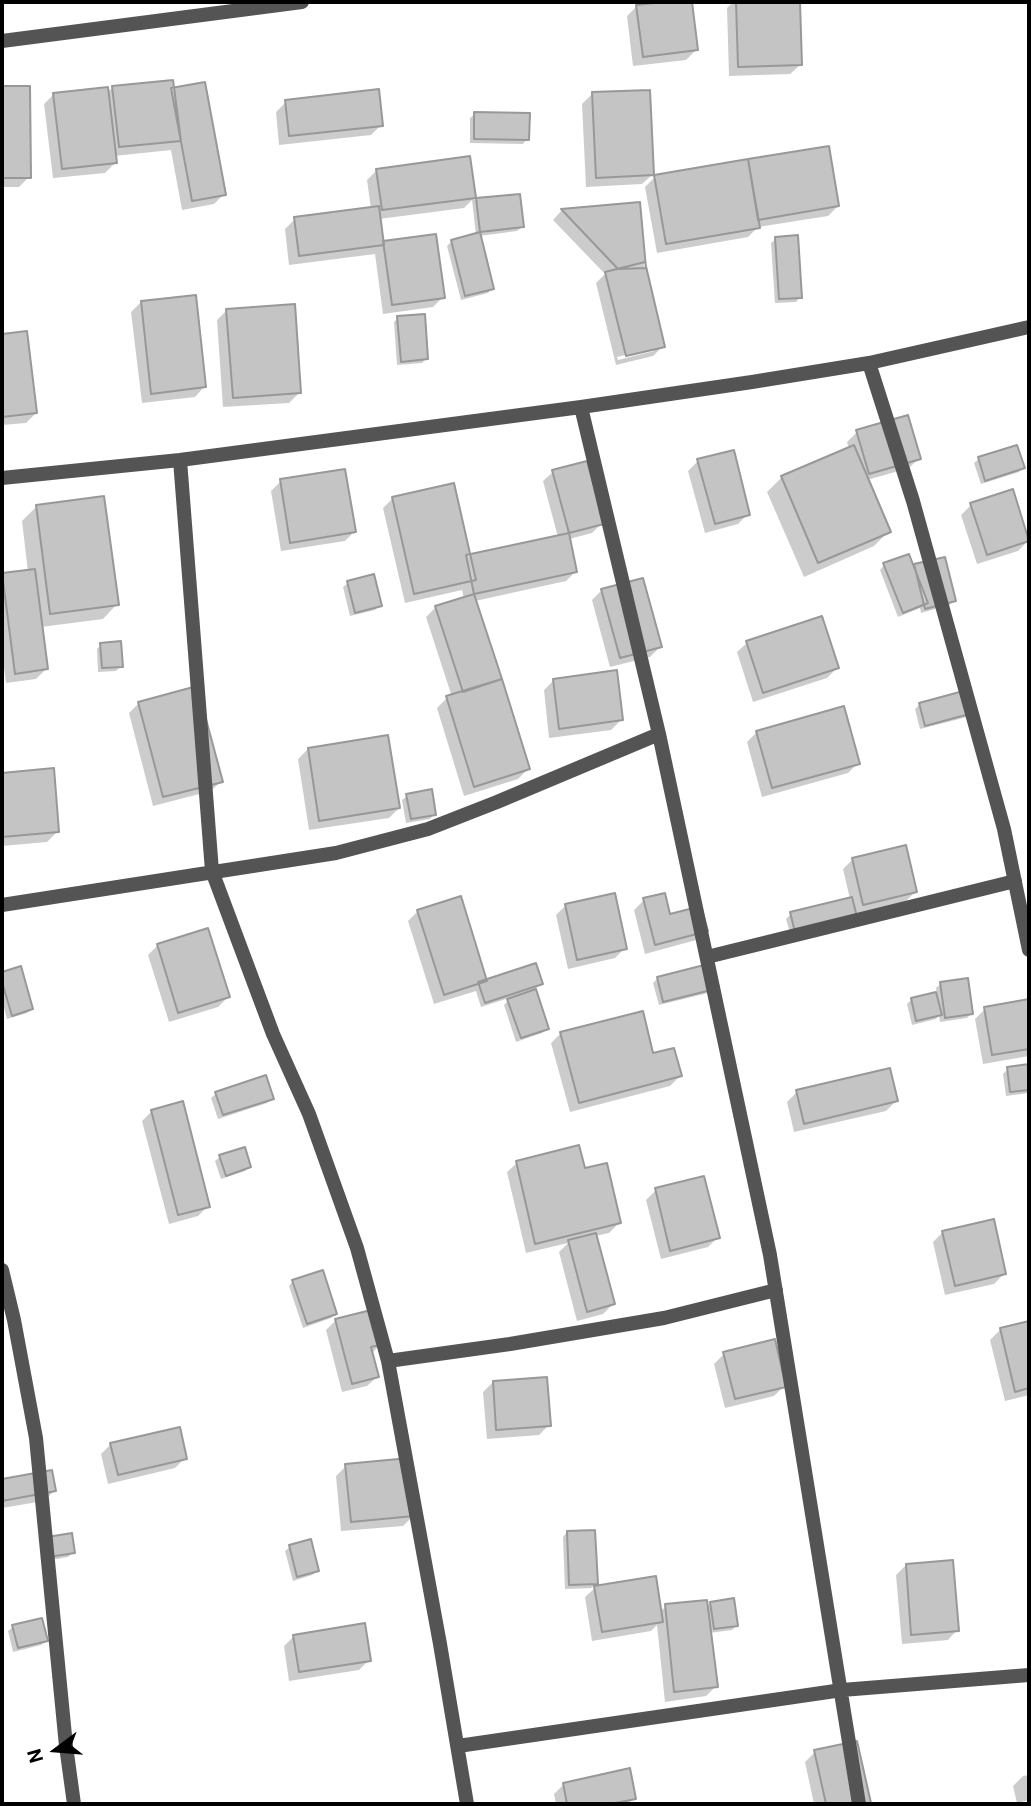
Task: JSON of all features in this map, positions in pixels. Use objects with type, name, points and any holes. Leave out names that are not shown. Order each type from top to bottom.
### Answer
[{"type":"street","points":[[2,41],[302,2]]},
{"type":"street","points":[[2,478],[180,460],[581,407],[869,363],[1029,327]]},
{"type":"street","points":[[869,363],[913,501],[1004,830],[1029,950]]},
{"type":"street","points":[[581,407],[659,734],[767,1241],[859,1804]]},
{"type":"street","points":[[180,460],[212,871],[273,1034],[309,1114],[349,1224],[388,1361],[467,1804]]},
{"type":"street","points":[[2,905],[336,853],[428,829],[659,734]]},
{"type":"street","points":[[707,957],[1015,881]]},
{"type":"street","points":[[2,1270],[36,1438],[74,1804]]},
{"type":"street","points":[[388,1361],[664,1318],[776,1290]]},
{"type":"street","points":[[458,1746],[842,1690],[1029,1675]]},
{"type":"building","points":[[692,2],[698,50],[643,57],[636,5]]},
{"type":"building","points":[[736,2],[800,2],[802,65],[738,67]]},
{"type":"building","points":[[173,80],[181,141],[119,147],[112,86]]},
{"type":"building","points":[[205,82],[226,195],[192,201],[171,88]]},
{"type":"building","points":[[2,86],[30,86],[31,178],[2,178]]},
{"type":"building","points":[[108,87],[117,163],[62,169],[53,93]]},
{"type":"building","points":[[379,89],[383,126],[289,136],[285,100]]},
{"type":"building","points":[[650,90],[654,175],[596,178],[592,92]]},
{"type":"building","points":[[474,112],[530,113],[529,140],[474,139]]},
{"type":"building","points":[[829,146],[839,206],[758,220],[748,159]]},
{"type":"building","points":[[470,156],[476,198],[382,210],[376,169]]},
{"type":"building","points":[[748,159],[760,228],[666,244],[654,175]]},
{"type":"building","points":[[520,194],[524,227],[480,232],[476,198]]},
{"type":"building","points":[[640,202],[646,268],[618,269],[561,209]]},
{"type":"building","points":[[379,206],[384,245],[299,256],[294,217]]},
{"type":"building","points":[[480,232],[494,289],[465,296],[451,240]]},
{"type":"building","points":[[436,234],[445,298],[392,305],[383,241]]},
{"type":"building","points":[[798,235],[802,298],[779,299],[775,237]]},
{"type":"building","points":[[645,262],[665,347],[626,356],[605,272]]},
{"type":"building","points":[[196,295],[206,387],[151,394],[141,301]]},
{"type":"building","points":[[295,304],[301,393],[233,398],[226,309]]},
{"type":"building","points":[[425,314],[428,359],[401,362],[397,316]]},
{"type":"building","points":[[27,331],[37,413],[2,417],[2,334]]},
{"type":"building","points":[[908,415],[921,459],[869,474],[856,430]]},
{"type":"building","points":[[854,445],[891,532],[818,563],[781,476]]},
{"type":"building","points":[[1017,445],[1025,468],[985,481],[978,457]]},
{"type":"building","points":[[734,450],[750,515],[715,524],[697,459]]},
{"type":"building","points":[[587,461],[604,524],[569,533],[552,470]]},
{"type":"building","points":[[345,469],[356,532],[290,543],[280,479]]},
{"type":"building","points":[[454,483],[476,580],[414,594],[392,497]]},
{"type":"building","points":[[1013,489],[1029,541],[987,555],[970,503]]},
{"type":"building","points":[[104,496],[119,605],[50,614],[36,505]]},
{"type":"building","points":[[569,533],[577,572],[474,594],[466,555]]},
{"type":"building","points":[[909,554],[928,603],[903,613],[883,563]]},
{"type":"building","points":[[945,557],[956,601],[925,609],[914,564]]},
{"type":"building","points":[[35,569],[48,669],[15,674],[2,573]]},
{"type":"building","points":[[374,574],[382,606],[355,613],[347,581]]},
{"type":"building","points":[[643,578],[662,647],[620,658],[601,589]]},
{"type":"building","points":[[474,594],[502,679],[463,692],[435,606]]},
{"type":"building","points":[[822,616],[839,668],[763,693],[746,641]]},
{"type":"building","points":[[121,641],[123,667],[102,668],[100,643]]},
{"type":"building","points":[[617,670],[623,720],[559,729],[553,679]]},
{"type":"building","points":[[502,679],[530,769],[474,787],[446,696]]},
{"type":"building","points":[[197,686],[223,782],[163,797],[138,702]]},
{"type":"building","points":[[967,690],[973,713],[925,726],[919,703]]},
{"type":"building","points":[[844,706],[860,764],[772,788],[756,731]]},
{"type":"building","points":[[388,735],[400,808],[319,821],[308,748]]},
{"type":"building","points":[[54,768],[59,832],[2,837],[2,773]]},
{"type":"building","points":[[432,789],[436,815],[411,819],[406,794]]},
{"type":"building","points":[[906,845],[917,892],[863,905],[852,858]]},
{"type":"building","points":[[615,893],[627,949],[577,960],[565,904]]},
{"type":"building","points":[[665,893],[670,914],[701,906],[708,931],[655,945],[643,898]]},
{"type":"building","points":[[461,896],[487,981],[444,995],[417,910]]},
{"type":"building","points":[[852,897],[858,921],[796,936],[790,912]]},
{"type":"building","points":[[208,928],[230,997],[178,1013],[157,944]]},
{"type":"building","points":[[536,963],[543,984],[485,1003],[478,982]]},
{"type":"building","points":[[712,963],[719,988],[663,1002],[657,977]]},
{"type":"building","points":[[21,966],[33,1009],[12,1016],[2,982],[2,972]]},
{"type":"building","points":[[968,978],[973,1014],[945,1018],[940,982]]},
{"type":"building","points":[[536,989],[549,1029],[521,1038],[507,999]]},
{"type":"building","points":[[936,992],[942,1015],[916,1021],[911,998]]},
{"type":"building","points":[[1029,999],[1029,1049],[992,1055],[984,1007]]},
{"type":"building","points":[[643,1011],[653,1053],[674,1048],[682,1076],[579,1103],[560,1032]]},
{"type":"building","points":[[1029,1064],[1029,1090],[1010,1092],[1007,1067]]},
{"type":"building","points":[[890,1068],[898,1101],[804,1124],[796,1090]]},
{"type":"building","points":[[266,1075],[274,1099],[223,1115],[215,1092]]},
{"type":"building","points":[[183,1101],[210,1207],[178,1215],[151,1110]]},
{"type":"building","points":[[579,1145],[585,1168],[607,1163],[621,1223],[535,1244],[516,1161]]},
{"type":"building","points":[[245,1147],[251,1167],[226,1176],[219,1155]]},
{"type":"building","points":[[704,1176],[720,1238],[670,1251],[655,1188]]},
{"type":"building","points":[[994,1219],[1006,1274],[955,1286],[942,1231]]},
{"type":"building","points":[[596,1233],[615,1304],[587,1312],[568,1240]]},
{"type":"building","points":[[323,1270],[337,1314],[307,1324],[292,1280]]},
{"type":"building","points":[[375,1309],[384,1344],[371,1347],[379,1377],[352,1384],[335,1319]]},
{"type":"building","points":[[1029,1321],[1029,1388],[1015,1392],[1000,1328]]},
{"type":"building","points":[[775,1339],[786,1387],[735,1399],[723,1352]]},
{"type":"building","points":[[547,1377],[551,1426],[496,1430],[493,1381]]},
{"type":"building","points":[[180,1427],[187,1459],[118,1475],[110,1443]]},
{"type":"building","points":[[409,1458],[414,1516],[351,1522],[345,1464]]},
{"type":"building","points":[[52,1470],[56,1491],[2,1501],[2,1479]]},
{"type":"building","points":[[595,1530],[598,1584],[569,1585],[567,1531]]},
{"type":"building","points":[[72,1533],[75,1553],[49,1557],[47,1537]]},
{"type":"building","points":[[311,1539],[319,1571],[297,1577],[289,1545]]},
{"type":"building","points":[[953,1560],[959,1631],[911,1635],[906,1564]]},
{"type":"building","points":[[656,1576],[663,1622],[602,1632],[594,1586]]},
{"type":"building","points":[[734,1598],[738,1626],[714,1629],[710,1602]]},
{"type":"building","points":[[707,1600],[718,1687],[674,1692],[665,1604]]},
{"type":"building","points":[[42,1618],[48,1641],[18,1648],[12,1625]]},
{"type":"building","points":[[365,1623],[371,1661],[299,1672],[293,1635]]},
{"type":"building","points":[[857,1741],[871,1803],[826,1804],[814,1750]]},
{"type":"building","points":[[630,1768],[636,1799],[610,1804],[567,1804],[563,1783]]}]
